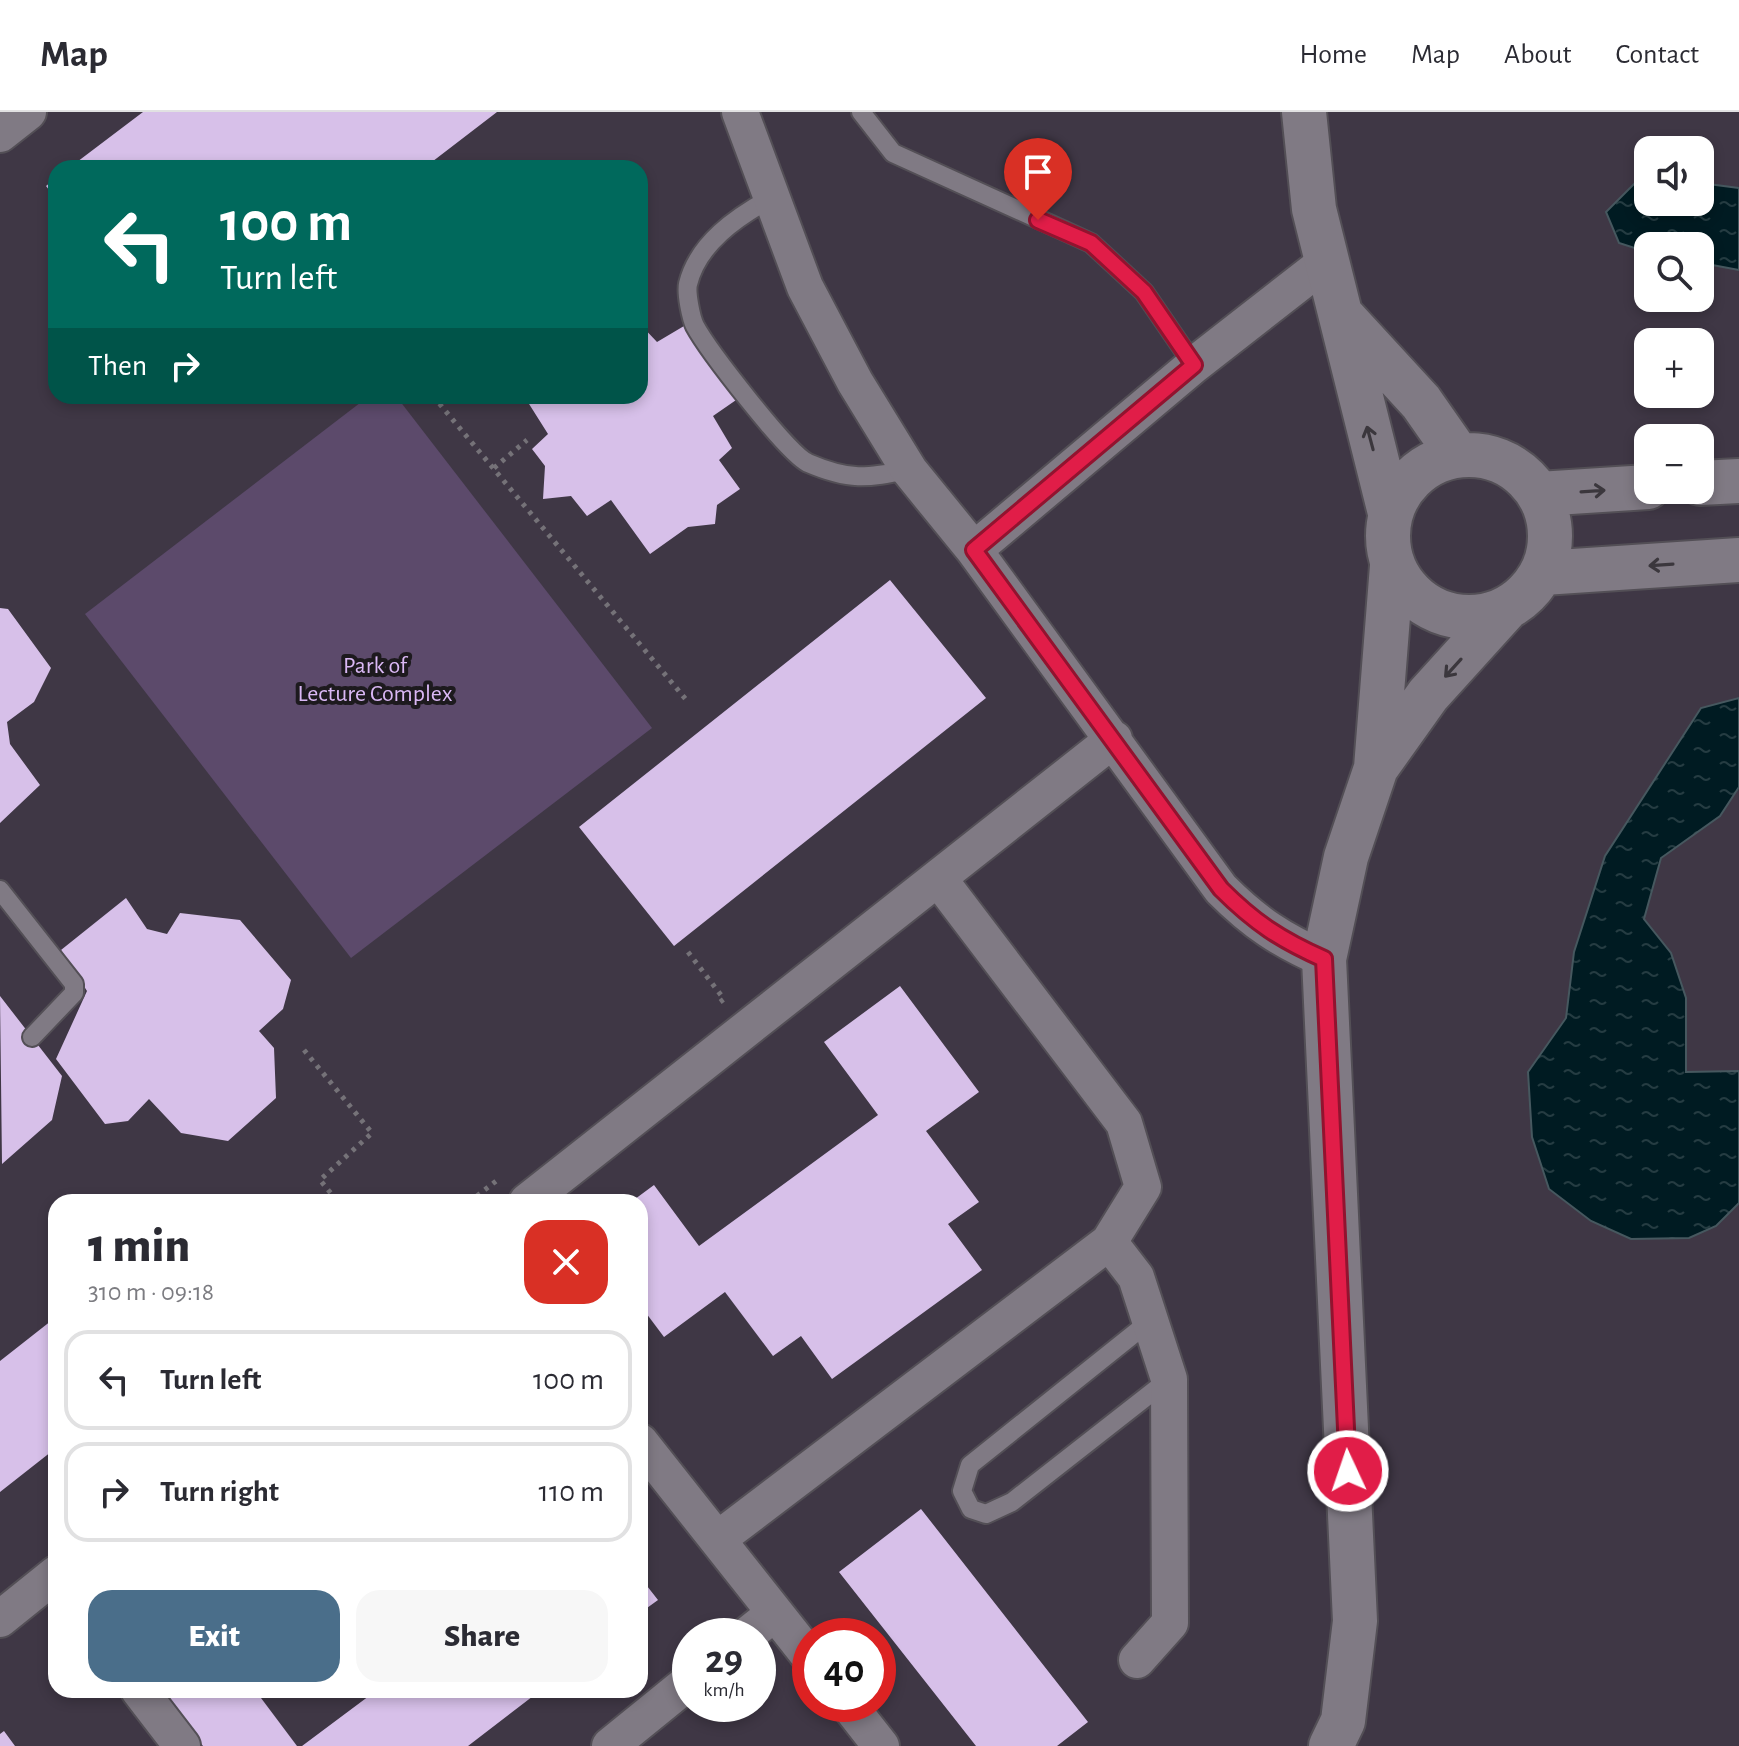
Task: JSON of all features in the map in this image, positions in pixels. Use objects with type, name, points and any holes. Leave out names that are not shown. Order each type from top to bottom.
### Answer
[{"type":"street","points":[[0,134],[27,112]]},
{"type":"street","points":[[740,112],[805,287],[855,382],[909,470],[974,550],[1221,889],[1253,921],[1286,942],[1324,959]]},
{"type":"street","points":[[1304,112],[1314,209],[1390,513]]},
{"type":"street","points":[[974,550],[1194,365],[1326,262]]},
{"type":"street","points":[[1337,310],[1421,402],[1458,455]]},
{"type":"street","points":[[1331,1746],[1343,1721],[1355,1621],[1324,959],[1346,857],[1376,768],[1392,566],[1387,540],[1390,513],[1400,492],[1415,474],[1435,461],[1458,455],[1482,456],[1504,463],[1524,476],[1539,494],[1549,519],[1550,546],[1543,573],[1527,594],[1505,610],[1428,695],[1376,768]]},
{"type":"street","points":[[1714,482],[1739,481]]},
{"type":"street","points":[[1539,494],[1634,488]]},
{"type":"street","points":[[1543,573],[1739,560]]},
{"type":"street","points":[[1392,566],[1406,589],[1428,607],[1452,616],[1480,618],[1505,610]]},
{"type":"street","points":[[537,1194],[1114,739]]},
{"type":"street","points":[[718,1539],[1109,1242],[1143,1187],[1124,1123],[938,878]]},
{"type":"street","points":[[1109,1242],[1136,1277],[1169,1379],[1170,1623],[1137,1660]]},
{"type":"street","points":[[648,1452],[792,1634]]},
{"type":"street","points":[[4,1609],[48,1581]]},
{"type":"street","points":[[769,1618],[775,1613]]},
{"type":"street","points":[[610,1746],[672,1696]]},
{"type":"street","points":[[145,1698],[182,1746]]},
{"type":"street","points":[[862,1722],[881,1746]]},
{"type":"lane","points":[[861,112],[893,153],[1091,243],[1144,292],[1194,365]]},
{"type":"lane","points":[[771,198],[737,216],[708,246],[688,285],[694,325],[748,399],[804,461],[858,480],[909,470]]},
{"type":"lane","points":[[0,890],[74,984],[74,993],[32,1037]]},
{"type":"lane","points":[[1150,1321],[970,1465],[962,1491],[971,1509],[986,1514],[1012,1502],[1169,1379]]},
{"type":"path","points":[[440,404],[688,702]]},
{"type":"path","points":[[494,468],[527,440]]},
{"type":"path","points":[[688,952],[724,999],[712,1009]]},
{"type":"path","points":[[304,1050],[372,1133],[320,1180],[331,1194]]},
{"type":"path","points":[[479,1194],[506,1173]]},
{"type":"shaded area","points":[[0,112],[1739,112],[1739,1746],[0,1746]]},
{"type":"green space","name":"Park of Lecture Complex","points":[[359,404],[402,404],[652,728],[351,958],[85,614]]},
{"type":"water","points":[[1634,184],[1634,216],[1714,216],[1714,185],[1739,188],[1739,270],[1714,265],[1714,232],[1634,232],[1634,248],[1619,243],[1606,212]]},
{"type":"water","points":[[1739,698],[1739,787],[1720,816],[1661,858],[1644,919],[1671,953],[1686,998],[1686,1072],[1739,1071],[1739,1203],[1716,1226],[1689,1238],[1631,1239],[1591,1221],[1549,1189],[1532,1137],[1528,1072],[1566,1018],[1574,952],[1605,856],[1701,708]]},
{"type":"building","points":[[143,112],[497,112],[434,160],[80,160]]},
{"type":"building","points":[[684,326],[739,398],[713,416],[732,448],[719,460],[740,489],[717,505],[715,524],[688,527],[650,554],[611,500],[587,516],[571,496],[543,499],[545,466],[532,449],[548,434],[529,404],[648,404],[648,332],[657,342]]},
{"type":"building","points":[[890,580],[986,698],[674,946],[579,827]]},
{"type":"building","points":[[0,608],[8,609],[51,668],[34,702],[7,722],[10,744],[40,785],[0,823]]},
{"type":"building","points":[[126,898],[147,929],[167,934],[180,913],[240,920],[291,980],[283,1009],[259,1031],[274,1048],[276,1098],[228,1141],[181,1133],[149,1099],[128,1121],[105,1124],[56,1059],[87,991],[61,950]]},
{"type":"building","points":[[900,986],[979,1092],[926,1131],[979,1202],[948,1224],[982,1270],[832,1379],[801,1336],[773,1356],[725,1292],[664,1337],[648,1316],[648,1194],[642,1194],[654,1185],[699,1246],[878,1115],[824,1042]]},
{"type":"building","points":[[0,996],[62,1076],[52,1120],[2,1164]]},
{"type":"building","points":[[48,1323],[48,1454],[0,1492],[0,1361]]},
{"type":"building","points":[[921,1509],[1088,1722],[1057,1746],[976,1746],[896,1644],[896,1618],[875,1618],[839,1572]]},
{"type":"building","points":[[648,1587],[658,1600],[648,1607]]},
{"type":"building","points":[[165,1698],[261,1698],[297,1746],[203,1746]]},
{"type":"building","points":[[366,1698],[531,1698],[468,1746],[302,1746]]},
{"type":"building","points":[[4,1731],[15,1746],[0,1746],[0,1734]]},
{"type":"route","points":[[1038,220],[1091,243],[1144,292],[1194,365],[974,550],[1221,889],[1253,921],[1286,942],[1324,959],[1348,1471]]}]
